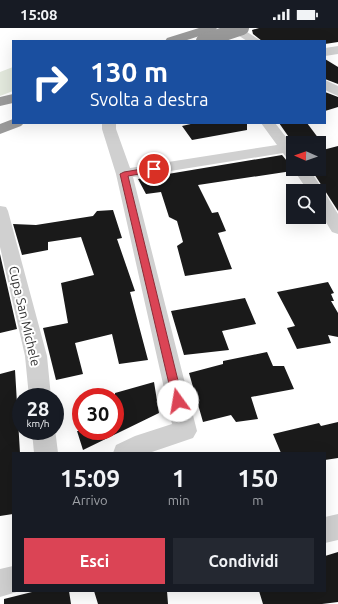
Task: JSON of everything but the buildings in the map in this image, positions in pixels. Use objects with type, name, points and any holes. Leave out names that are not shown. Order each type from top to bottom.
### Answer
[{"type":"highway","points":[[175,40],[210,28]]},
{"type":"highway","points":[[207,40],[242,28]]},
{"type":"highway","points":[[0,102],[12,98]]},
{"type":"highway","points":[[0,116],[12,111]]},
{"type":"highway","points":[[0,129],[13,124]]},
{"type":"street","points":[[233,28],[254,40]]},
{"type":"street","points":[[326,52],[338,50]]},
{"type":"street","points":[[326,85],[338,92]]},
{"type":"street","points":[[109,124],[109,129],[124,174],[185,431],[143,444],[127,452]]},
{"type":"street","points":[[269,124],[286,148]]},
{"type":"street","points":[[124,174],[286,154]]},
{"type":"street","points":[[326,208],[337,224]]},
{"type":"street","name":"Cupa San Michele","points":[[0,212],[36,356],[39,388]]},
{"type":"street","points":[[45,440],[46,452]]},
{"type":"street","points":[[326,530],[338,527]]},
{"type":"street","points":[[0,583],[12,580]]},
{"type":"shaded area","points":[[12,67],[12,91],[0,96],[0,72]]},
{"type":"route","points":[[154,169],[124,174],[178,401]]}]
